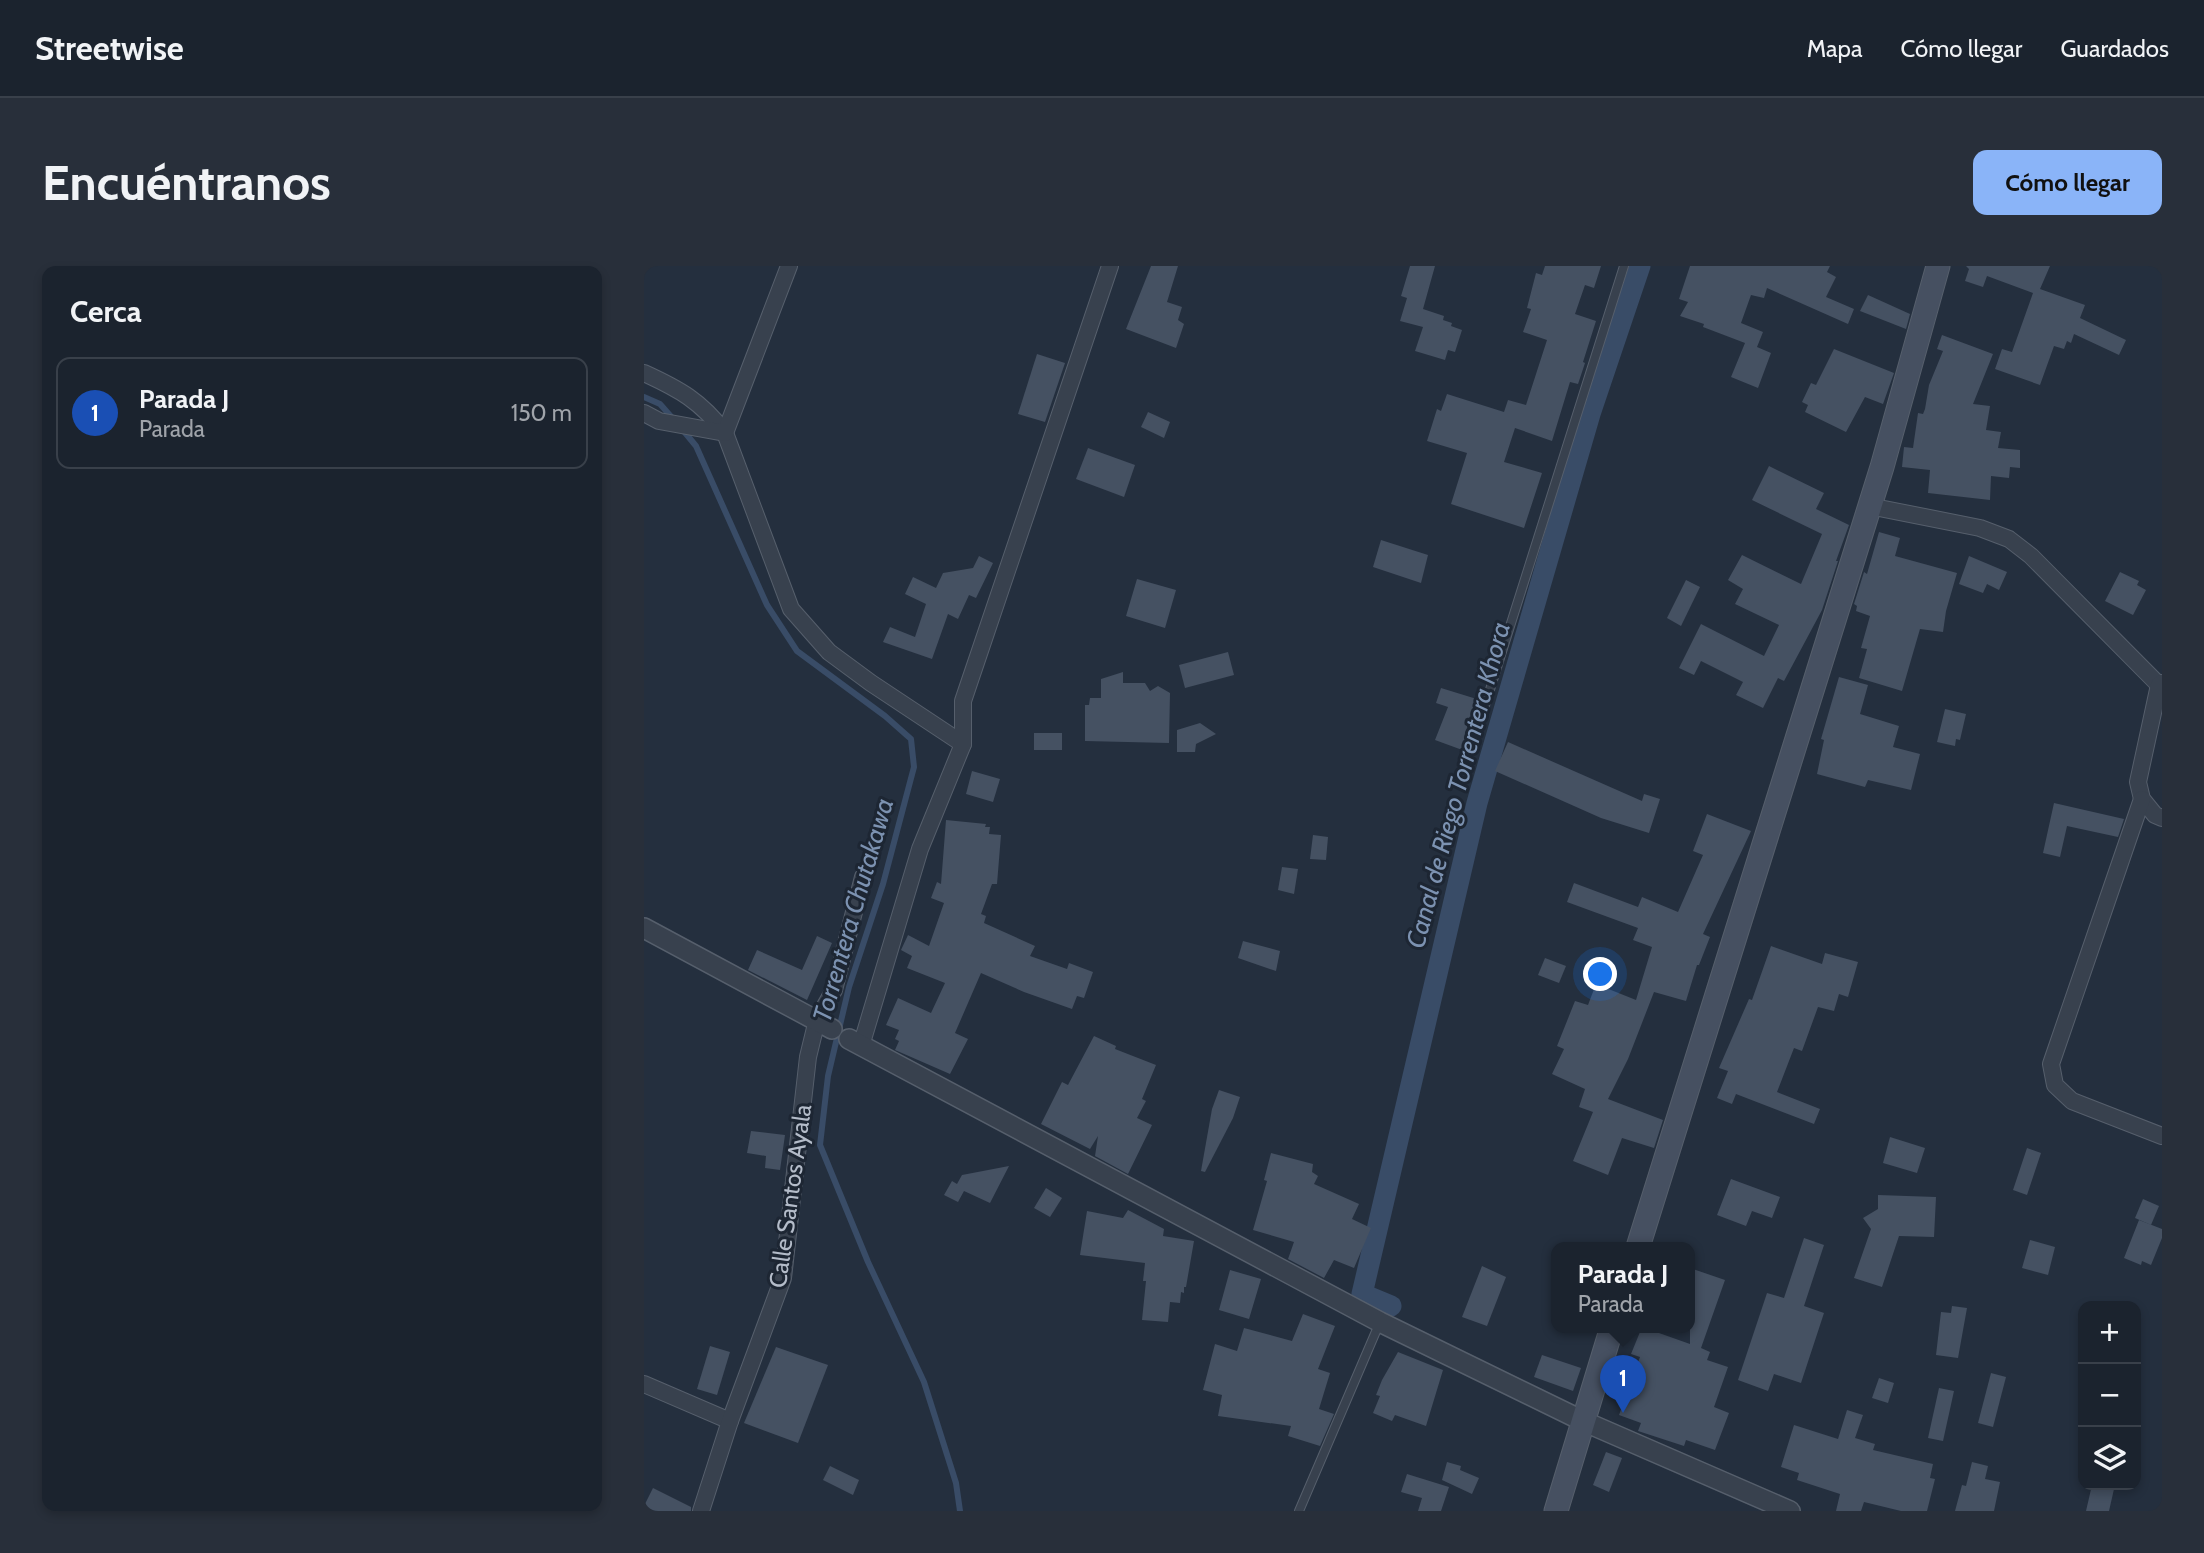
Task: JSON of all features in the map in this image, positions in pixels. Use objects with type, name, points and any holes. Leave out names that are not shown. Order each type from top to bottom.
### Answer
[{"type":"main road","points":[[1640,1242],[1869,506],[1938,266]]},
{"type":"main road","points":[[1556,1511],[1610,1333]]},
{"type":"street","points":[[724,433],[789,266]]},
{"type":"street","points":[[855,1043],[920,849],[963,744],[963,701],[1110,266]]},
{"type":"street","points":[[644,373],[682,391],[709,412],[724,433],[791,609],[829,652],[963,744]]},
{"type":"street","points":[[644,413],[659,421],[724,433]]},
{"type":"street","points":[[1869,506],[1980,528],[2009,538],[2031,556],[2160,684],[2138,782],[2142,799],[2155,815],[2162,818]]},
{"type":"street","points":[[2142,799],[2051,1064],[2055,1084],[2072,1101],[2162,1136]]},
{"type":"street","name":"Calle Santos Ayala","points":[[701,1511],[730,1421],[783,1278],[808,1057],[825,1024],[863,877]]},
{"type":"street","points":[[644,928],[1380,1322],[1583,1421],[1790,1511]]},
{"type":"street","points":[[644,1384],[730,1421]]},
{"type":"lane","points":[[1475,737],[1623,266]]},
{"type":"lane","points":[[1299,1511],[1380,1322]]},
{"type":"building","points":[[1151,266],[1178,266],[1167,302],[1182,307],[1178,320],[1184,324],[1176,348],[1126,329]]},
{"type":"building","points":[[1410,266],[1435,266],[1423,309],[1444,316],[1443,320],[1462,330],[1455,352],[1448,350],[1445,360],[1415,351],[1423,327],[1400,321],[1407,298],[1401,296]]},
{"type":"building","points":[[1545,266],[1601,266],[1594,288],[1585,285],[1575,314],[1596,321],[1578,384],[1570,382],[1552,441],[1515,428],[1504,462],[1542,473],[1524,528],[1451,504],[1467,453],[1427,441],[1437,409],[1441,411],[1447,394],[1504,412],[1508,400],[1526,405],[1547,340],[1523,332],[1531,309],[1527,308],[1536,273],[1542,275]]},
{"type":"building","points":[[1690,266],[1830,266],[1827,272],[1836,277],[1826,297],[1854,309],[1848,324],[1767,288],[1764,298],[1751,295],[1741,323],[1763,332],[1757,347],[1771,353],[1758,388],[1731,377],[1745,343],[1680,316],[1688,302],[1679,299]]},
{"type":"building","points":[[1966,266],[2050,266],[2040,289],[2085,305],[2080,318],[2126,340],[2119,355],[2074,334],[2071,343],[2067,341],[2064,349],[2054,346],[2040,385],[1995,369],[2002,349],[2012,352],[2033,293],[1987,276],[1983,287],[1965,281],[1969,269]]},
{"type":"building","points":[[1868,295],[1910,314],[1906,329],[1860,311]]},
{"type":"building","points":[[1942,335],[1993,354],[1973,404],[1990,406],[1986,430],[2001,432],[1998,448],[2020,450],[2020,468],[2010,467],[2009,478],[1991,476],[1990,500],[1928,493],[1930,470],[1902,467],[1904,447],[1913,448],[1918,413],[1923,414],[1929,385],[1943,351],[1937,349]]},
{"type":"building","points":[[1834,349],[1894,373],[1883,404],[1865,397],[1846,432],[1805,412],[1808,405],[1802,402],[1811,383],[1816,385]]},
{"type":"building","points":[[1037,354],[1065,363],[1045,422],[1018,414]]},
{"type":"building","points":[[1148,412],[1170,422],[1164,438],[1141,427]]},
{"type":"building","points":[[1088,448],[1135,465],[1124,497],[1076,479]]},
{"type":"building","points":[[1769,466],[1824,493],[1816,509],[1849,525],[1822,610],[1784,681],[1778,678],[1763,708],[1736,695],[1743,682],[1701,661],[1694,675],[1679,668],[1701,624],[1764,656],[1779,625],[1735,604],[1743,589],[1728,580],[1742,555],[1801,584],[1822,534],[1752,500]]},
{"type":"building","points":[[1879,532],[1900,538],[1895,556],[1957,573],[1943,632],[1920,629],[1902,691],[1859,678],[1867,649],[1861,648],[1870,616],[1856,611],[1857,606],[1854,604],[1864,572],[1867,574]]},
{"type":"building","points":[[1381,540],[1428,555],[1421,583],[1373,567]]},
{"type":"building","points":[[979,556],[993,563],[976,598],[969,595],[958,619],[948,614],[932,659],[883,642],[890,627],[915,637],[926,604],[905,594],[913,577],[936,588],[943,573],[973,568]]},
{"type":"building","points":[[1969,556],[2007,572],[1999,590],[1987,584],[1983,593],[1959,584]]},
{"type":"building","points":[[2120,572],[2139,581],[2137,585],[2146,590],[2133,615],[2105,601]]},
{"type":"building","points":[[1137,579],[1176,590],[1165,628],[1126,616]]},
{"type":"building","points":[[1686,580],[1700,587],[1681,626],[1667,618]]},
{"type":"building","points":[[1228,652],[1234,675],[1185,688],[1179,665]]},
{"type":"building","points":[[1123,672],[1123,683],[1145,683],[1150,691],[1158,686],[1170,693],[1169,743],[1085,741],[1085,705],[1089,705],[1090,698],[1101,698],[1101,679]]},
{"type":"building","points":[[1839,677],[1868,685],[1860,714],[1899,726],[1893,747],[1920,754],[1911,790],[1868,780],[1865,787],[1817,774],[1824,740],[1821,739]]},
{"type":"building","points":[[1441,688],[1480,700],[1465,751],[1435,740],[1448,707],[1436,703]]},
{"type":"building","points":[[1945,709],[1966,714],[1960,740],[1956,739],[1955,746],[1937,742]]},
{"type":"building","points":[[1200,723],[1216,734],[1196,744],[1195,752],[1177,752],[1177,730]]},
{"type":"building","points":[[1034,733],[1062,733],[1062,750],[1034,750]]},
{"type":"building","points":[[1508,742],[1642,801],[1644,794],[1660,799],[1649,833],[1601,818],[1495,771]]},
{"type":"building","points":[[972,771],[1000,779],[993,802],[966,794]]},
{"type":"building","points":[[2054,803],[2124,819],[2118,837],[2067,826],[2060,857],[2043,853]]},
{"type":"building","points":[[1707,814],[1751,831],[1703,934],[1710,937],[1697,965],[1686,1001],[1654,992],[1628,1059],[1608,1099],[1663,1120],[1654,1148],[1622,1138],[1608,1175],[1573,1161],[1593,1112],[1579,1107],[1585,1089],[1552,1074],[1564,1049],[1557,1046],[1575,1001],[1588,1005],[1596,984],[1636,1000],[1652,947],[1633,940],[1638,928],[1567,902],[1574,883],[1638,907],[1642,897],[1678,912],[1703,855],[1693,851]]},
{"type":"building","points":[[946,820],[986,824],[985,827],[990,827],[989,834],[1001,835],[997,884],[992,884],[981,914],[986,916],[984,923],[1035,946],[1030,956],[1067,969],[1069,963],[1093,972],[1084,998],[1077,996],[1072,1009],[981,973],[955,1033],[968,1039],[950,1074],[895,1050],[899,1041],[895,1039],[899,1030],[886,1025],[898,998],[931,1013],[945,983],[907,968],[912,956],[901,950],[908,935],[929,946],[944,903],[931,898],[937,882],[941,884]]},
{"type":"building","points":[[1313,835],[1328,837],[1326,860],[1310,859]]},
{"type":"building","points":[[1282,867],[1298,869],[1294,894],[1278,890]]},
{"type":"building","points":[[817,936],[832,943],[807,1000],[748,970],[757,950],[802,970]]},
{"type":"building","points":[[1243,941],[1280,951],[1276,971],[1238,958]]},
{"type":"building","points":[[1771,946],[1822,964],[1825,953],[1858,962],[1848,997],[1839,994],[1834,1011],[1818,1007],[1802,1051],[1794,1048],[1777,1092],[1820,1109],[1814,1124],[1736,1094],[1732,1104],[1717,1098],[1728,1071],[1719,1068],[1749,999],[1752,1000]]},
{"type":"building","points":[[1545,958],[1566,966],[1559,983],[1538,975]]},
{"type":"building","points":[[1094,1036],[1116,1046],[1115,1049],[1156,1065],[1142,1099],[1146,1101],[1137,1118],[1152,1125],[1128,1174],[1095,1156],[1098,1136],[1090,1149],[1041,1124],[1062,1082],[1068,1085]]},
{"type":"building","points":[[1219,1090],[1240,1097],[1233,1118],[1205,1172],[1201,1171],[1212,1109]]},
{"type":"building","points":[[751,1131],[785,1135],[780,1170],[765,1168],[766,1156],[747,1153]]},
{"type":"building","points":[[1890,1137],[1925,1148],[1917,1173],[1883,1163]]},
{"type":"building","points":[[2027,1148],[2041,1153],[2027,1195],[2013,1190]]},
{"type":"building","points":[[1271,1153],[1313,1164],[1312,1172],[1318,1176],[1314,1184],[1359,1204],[1352,1219],[1371,1228],[1354,1268],[1334,1260],[1324,1278],[1288,1259],[1294,1242],[1253,1230],[1267,1181],[1264,1180]]},
{"type":"building","points":[[1009,1166],[990,1203],[964,1191],[958,1202],[944,1195],[952,1181],[957,1184],[962,1175]]},
{"type":"building","points":[[1731,1179],[1780,1197],[1772,1218],[1752,1211],[1746,1226],[1717,1215]]},
{"type":"building","points":[[1046,1188],[1062,1198],[1050,1217],[1034,1208]]},
{"type":"building","points":[[1878,1195],[1936,1197],[1934,1237],[1899,1236],[1882,1287],[1854,1278],[1871,1229],[1863,1218],[1878,1209]]},
{"type":"building","points":[[2143,1199],[2159,1206],[2151,1225],[2135,1218]]},
{"type":"building","points":[[1128,1210],[1164,1229],[1163,1236],[1194,1241],[1186,1287],[1184,1293],[1181,1292],[1180,1303],[1170,1302],[1168,1322],[1142,1320],[1145,1263],[1080,1255],[1087,1211],[1123,1218]]},
{"type":"building","points":[[2139,1220],[2162,1229],[2162,1238],[2151,1265],[2142,1261],[2141,1265],[2124,1258]]},
{"type":"building","points":[[1804,1238],[1824,1245],[1804,1306],[1824,1313],[1801,1383],[1774,1374],[1768,1391],[1738,1380],[1767,1293],[1784,1298]]},
{"type":"building","points":[[2030,1240],[2055,1247],[2048,1275],[2022,1268]]},
{"type":"building","points":[[1482,1266],[1506,1277],[1487,1326],[1462,1317]]},
{"type":"building","points":[[1230,1270],[1261,1279],[1249,1319],[1219,1310]]},
{"type":"building","points":[[1695,1270],[1725,1280],[1701,1348],[1710,1352],[1707,1360],[1728,1367],[1714,1407],[1729,1413],[1715,1450],[1686,1440],[1684,1446],[1638,1431],[1641,1423],[1619,1415],[1640,1357],[1631,1354],[1640,1333],[1659,1333],[1690,1344],[1690,1333],[1695,1333]]},
{"type":"building","points":[[1952,1306],[1967,1308],[1958,1358],[1936,1355],[1941,1312],[1951,1313]]},
{"type":"building","points":[[1303,1314],[1335,1326],[1318,1369],[1330,1373],[1319,1409],[1334,1414],[1320,1446],[1288,1436],[1291,1426],[1218,1416],[1222,1395],[1203,1390],[1215,1344],[1237,1351],[1244,1328],[1292,1341]]},
{"type":"building","points":[[710,1346],[730,1352],[717,1395],[697,1389]]},
{"type":"building","points":[[776,1347],[828,1365],[798,1443],[744,1423]]},
{"type":"building","points":[[1398,1352],[1443,1370],[1426,1426],[1395,1415],[1392,1421],[1373,1413],[1380,1396],[1376,1395],[1382,1380]]},
{"type":"building","points":[[1542,1355],[1581,1368],[1573,1391],[1534,1377]]},
{"type":"building","points":[[1991,1373],[2006,1377],[1993,1427],[1978,1423]]},
{"type":"building","points":[[1879,1378],[1894,1383],[1888,1403],[1872,1398]]},
{"type":"building","points":[[1939,1388],[1954,1391],[1943,1441],[1928,1438]]},
{"type":"building","points":[[1847,1410],[1863,1415],[1855,1438],[1875,1444],[1873,1450],[1933,1464],[1930,1478],[1935,1479],[1927,1511],[1901,1511],[1864,1502],[1861,1511],[1836,1511],[1840,1494],[1797,1480],[1799,1473],[1781,1467],[1794,1425],[1838,1439]]},
{"type":"building","points":[[1606,1452],[1622,1458],[1609,1492],[1593,1485]]},
{"type":"building","points":[[1447,1462],[1461,1466],[1460,1470],[1479,1478],[1472,1494],[1442,1480]]},
{"type":"building","points":[[1972,1462],[1988,1466],[1985,1479],[2000,1482],[1994,1511],[1955,1511],[1962,1485],[1966,1486]]},
{"type":"building","points":[[830,1466],[859,1480],[853,1495],[823,1480]]},
{"type":"building","points":[[1407,1474],[1449,1487],[1441,1511],[1418,1511],[1422,1498],[1401,1492]]},
{"type":"building","points":[[653,1488],[691,1507],[691,1511],[644,1511]]},
{"type":"building","points":[[2091,1490],[2114,1490],[2109,1511],[2086,1511]]},
{"type":"waterway","name":"Canal de Riego Torrentera Khora","points":[[1391,1306],[1362,1294],[1477,803],[1590,414],[1640,266]]},
{"type":"waterway","name":"Torrentera Chutakawa","points":[[644,397],[660,404],[675,421]]},
{"type":"waterway","name":"Torrentera Chutakawa","points":[[682,429],[696,446],[767,605],[797,651],[885,716],[911,739],[914,767],[883,884],[849,987],[828,1076],[820,1145],[868,1262],[924,1382],[956,1483],[960,1511]]},
{"type":"place","name":"Parada J","points":[[1623,1413]]}]
